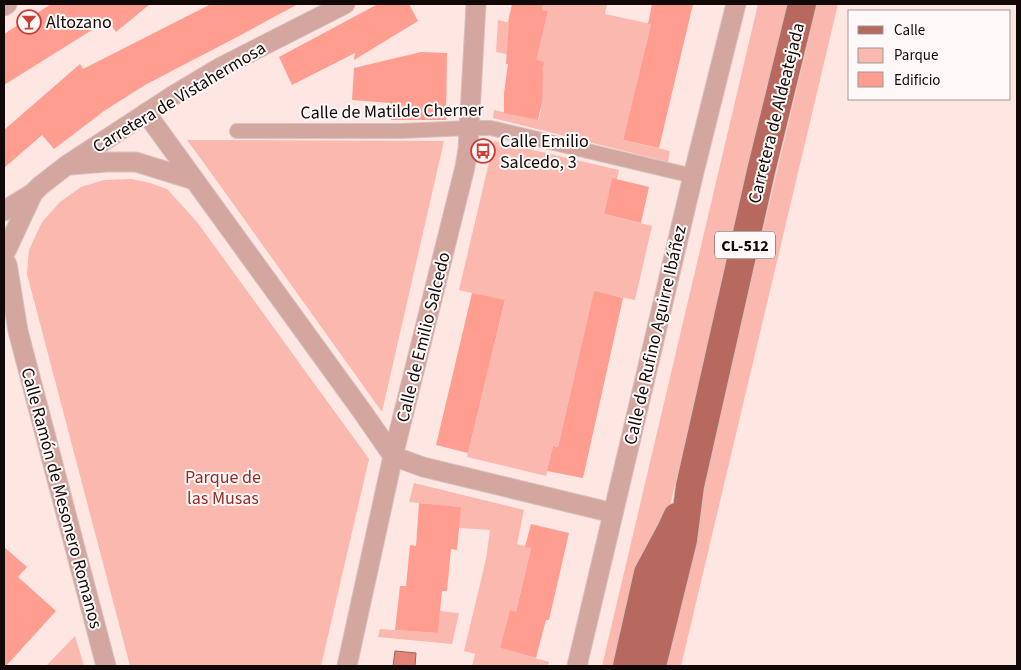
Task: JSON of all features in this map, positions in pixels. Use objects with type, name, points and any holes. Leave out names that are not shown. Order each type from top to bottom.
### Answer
[{"type":"main road","name":"Carretera de Aldeatejada","points":[[652,666],[683,540],[690,486],[759,181],[802,4]]},
{"type":"main road","name":"Carretera de Aldeatejada","points":[[627,666],[648,573],[672,530],[690,486]]},
{"type":"street","name":"Carretera de Vistahermosa","points":[[4,211],[33,193],[67,165],[221,67],[345,4]]},
{"type":"street","name":"Calle de Emilio Salcedo","points":[[347,666],[393,456],[465,167],[468,149],[476,4]]},
{"type":"street","name":"Calle de Rufino Aguirre Ibáñez","points":[[577,666],[693,176],[736,4]]},
{"type":"street","points":[[146,113],[359,406],[393,456],[423,467],[613,513]]},
{"type":"street","name":"Calle de Matilde Cherner","points":[[237,131],[401,131],[491,128],[693,176]]},
{"type":"street","name":"Carretera de Vistahermosa","points":[[67,165],[136,162],[194,180]]},
{"type":"street","name":"Carretera de Vistahermosa","points":[[5,258],[33,193]]},
{"type":"street","name":"Calle Ramón de Mesonero Romanos","points":[[5,258],[18,330],[106,666]]},
{"type":"street","name":"Calle Ramón de Mesonero Romanos","points":[[4,314],[18,330]]},
{"type":"green space","points":[[543,4],[607,4],[605,14],[651,24],[623,140],[670,151],[668,162],[493,118],[494,110],[539,120],[543,62],[496,52],[498,20],[543,30],[548,11],[542,10]]},
{"type":"green space","points":[[758,4],[789,4],[669,510],[620,666],[602,666]]},
{"type":"green space","points":[[817,4],[838,4],[681,666],[661,666],[707,464]]},
{"type":"green space","points":[[187,140],[444,141],[382,412],[209,170]]},
{"type":"green space","points":[[494,141],[619,170],[617,179],[612,179],[604,214],[652,226],[635,300],[594,292],[558,447],[553,446],[546,476],[467,457],[505,301],[459,290]]},
{"type":"green space","name":"Parque de las Musas","points":[[131,179],[167,189],[197,222],[369,459],[321,666],[130,666],[27,274],[29,250],[42,222],[60,202],[81,187],[104,180]]},
{"type":"green space","points":[[414,483],[524,510],[517,544],[531,548],[516,612],[510,611],[500,648],[549,662],[548,666],[472,666],[475,654],[464,651],[486,559],[490,530],[459,528],[460,507],[409,502]]},
{"type":"green space","points":[[440,611],[459,613],[452,644],[378,637],[380,629],[438,633]]},
{"type":"green space","points":[[75,636],[84,666],[46,666]]},
{"type":"shaded area","points":[[395,651],[416,653],[415,666],[393,666]]},
{"type":"building","points":[[51,4],[150,4],[116,32],[108,20],[4,85],[4,34]]},
{"type":"building","points":[[211,4],[298,4],[145,85],[104,111],[54,149],[42,135],[4,168],[4,130],[80,64],[83,69]]},
{"type":"building","points":[[378,4],[409,4],[418,21],[354,60],[355,53],[292,85],[279,57]]},
{"type":"building","points":[[512,4],[543,4],[542,10],[548,11],[536,60],[544,62],[542,71],[542,101],[538,120],[504,113],[504,93],[508,64],[506,64],[508,22]]},
{"type":"building","points":[[652,4],[693,4],[659,148],[623,140],[651,24],[648,24]]},
{"type":"building","points":[[421,52],[447,53],[446,120],[391,120],[391,103],[352,100],[354,68]]},
{"type":"building","points":[[612,178],[649,187],[641,223],[604,214]]},
{"type":"building","points":[[594,291],[623,298],[583,478],[547,471],[553,446],[558,447]]},
{"type":"building","points":[[472,293],[505,300],[468,453],[436,445]]},
{"type":"building","points":[[419,503],[461,507],[457,550],[451,549],[447,591],[442,591],[438,633],[395,630],[400,586],[406,586],[410,545],[416,546]]},
{"type":"building","points":[[531,524],[569,533],[549,620],[546,620],[536,658],[500,648],[510,610],[516,612],[531,548],[525,547]]},
{"type":"building","points":[[4,547],[27,567],[18,577],[56,611],[6,666],[4,666]]},
{"type":"place","name":"Altozano","points":[[29,22]]},
{"type":"place","name":"Calle Emilio Salcedo, 3","points":[[483,151]]}]
